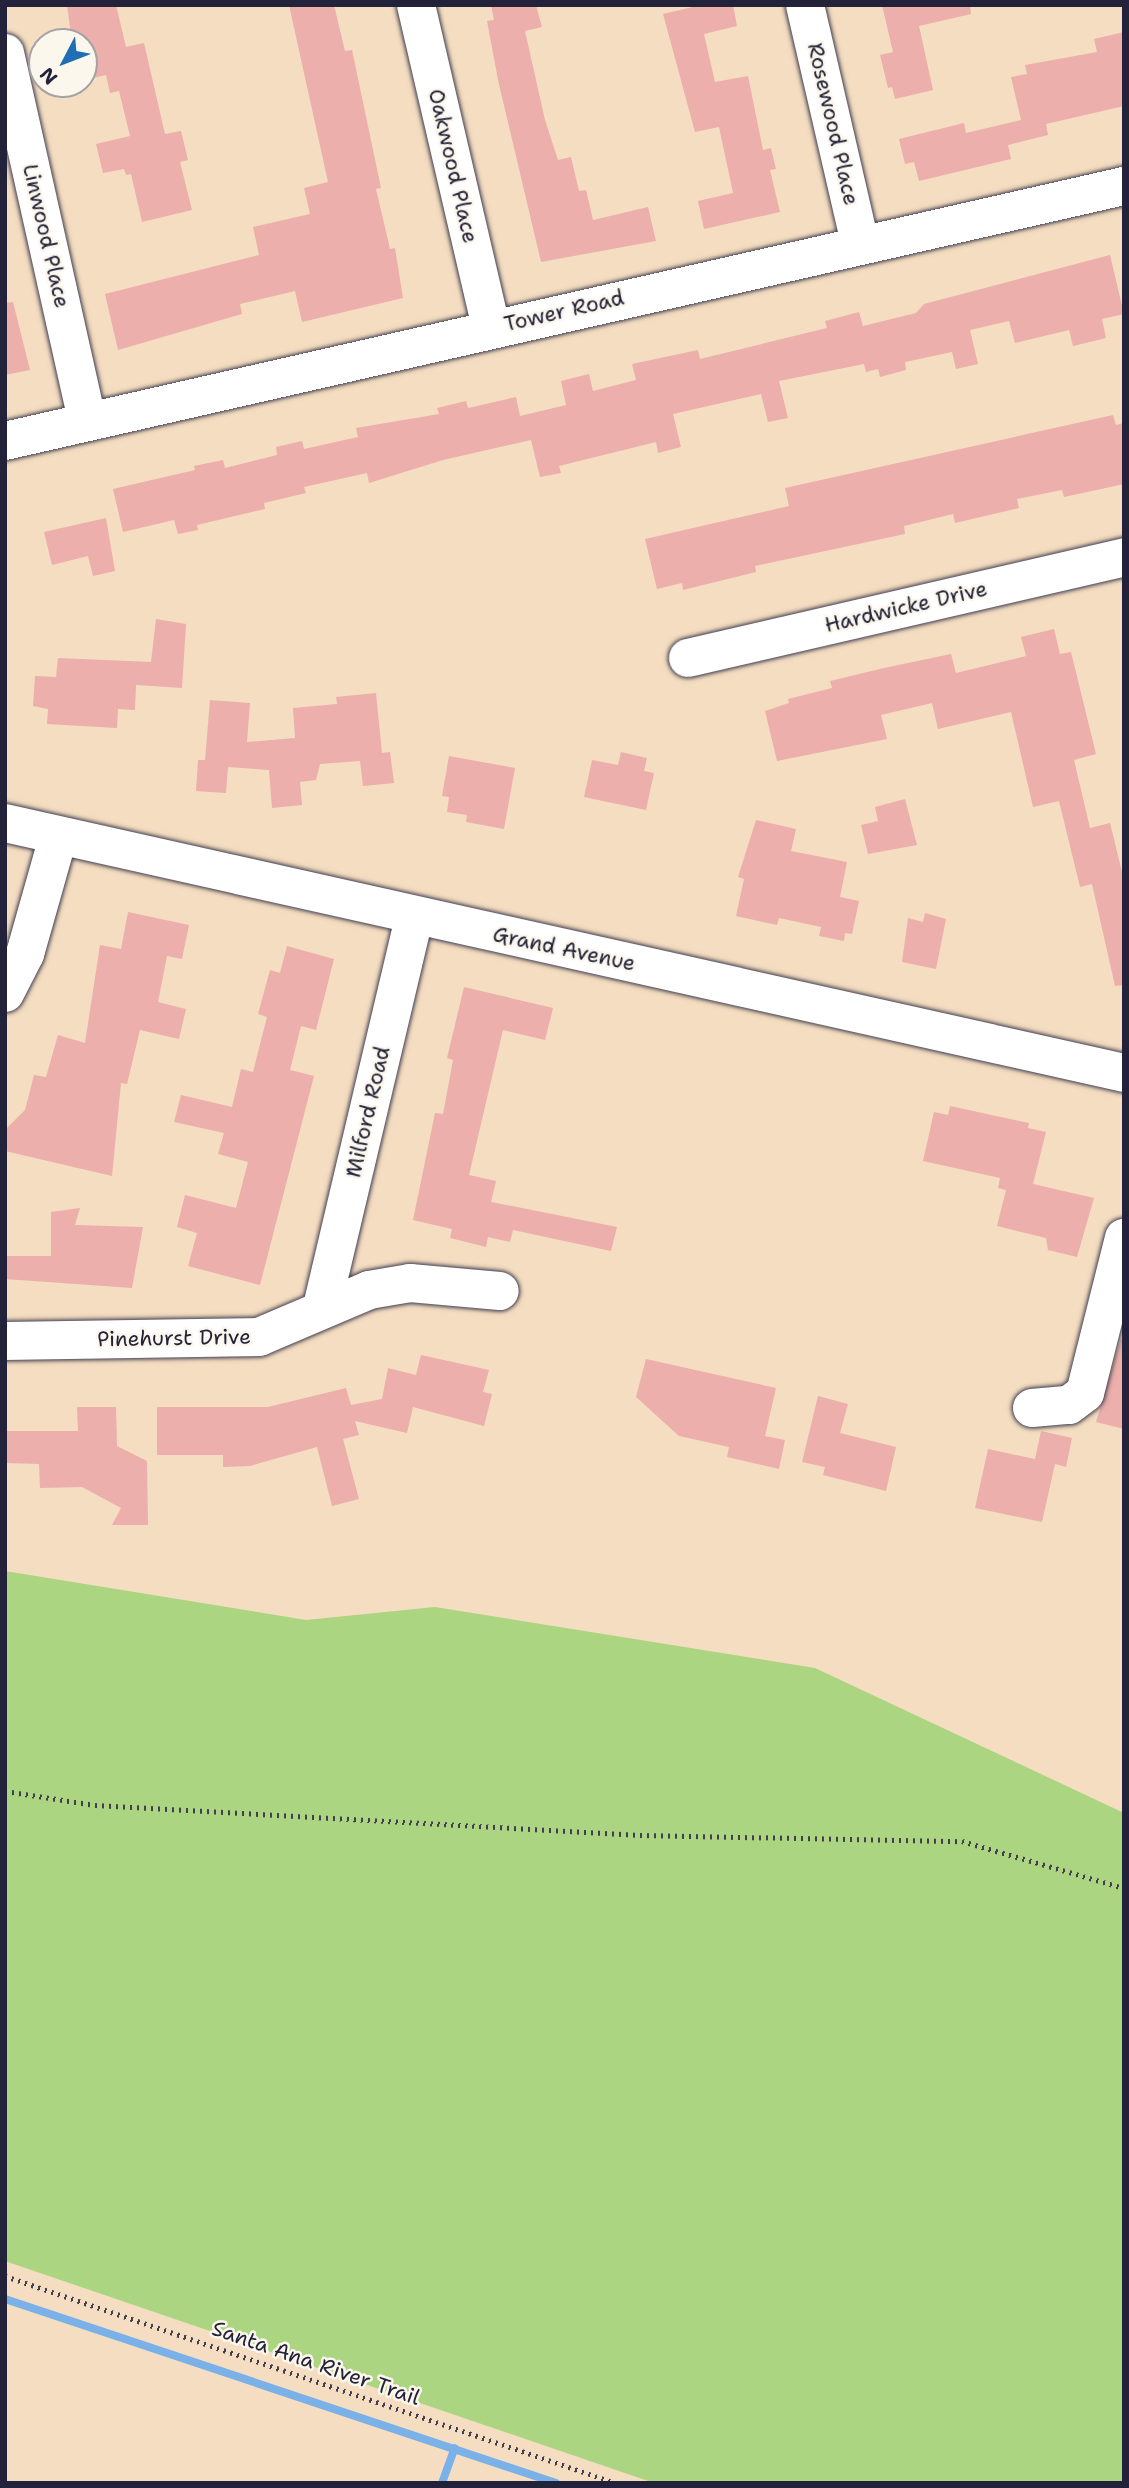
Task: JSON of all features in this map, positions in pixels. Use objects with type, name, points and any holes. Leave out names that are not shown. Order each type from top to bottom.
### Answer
[{"type":"street","name":"Oakwood Place","points":[[416,5],[491,328]]},
{"type":"street","name":"Rosewood Place","points":[[805,5],[860,243]]},
{"type":"street","name":"Linwood Place","points":[[5,52],[87,420]]},
{"type":"street","name":"Tower Road","points":[[5,441],[860,243],[1124,186]]},
{"type":"street","name":"Hardwicke Drive","points":[[688,658],[1122,565]]},
{"type":"street","name":"Grand Avenue","points":[[5,823],[415,917],[1124,1073]]},
{"type":"street","points":[[5,993],[25,954],[58,837]]},
{"type":"street","name":"Milford Road","points":[[322,1307],[415,917]]},
{"type":"street","points":[[1032,1408],[1069,1405],[1085,1393],[1124,1238]]},
{"type":"street","name":"Pinehurst Drive","points":[[5,1341],[259,1337],[322,1307],[369,1290],[410,1283],[500,1291]]},
{"type":"path","points":[[5,1791],[95,1805],[627,1834],[962,1841],[1124,1888]]},
{"type":"path","name":"Santa Ana River Trail","points":[[5,2276],[616,2483]]},
{"type":"green space","points":[[5,1571],[306,1620],[435,1607],[815,1668],[1124,1813],[1124,2483],[654,2483],[5,2261]]},
{"type":"building","points":[[67,5],[116,5],[126,47],[144,43],[165,134],[181,131],[188,160],[180,162],[192,210],[142,222],[131,174],[126,175],[124,169],[103,173],[96,144],[130,136],[119,91],[110,93],[106,75],[98,77],[98,28],[70,28]]},
{"type":"building","points":[[289,5],[334,5],[345,51],[352,50],[381,188],[376,189],[390,249],[395,248],[403,298],[302,322],[295,291],[240,304],[242,314],[118,350],[105,294],[259,255],[253,227],[310,214],[304,188],[328,182]]},
{"type":"building","points":[[491,5],[536,5],[542,27],[525,31],[545,120],[558,160],[571,157],[579,191],[586,190],[593,220],[648,207],[656,241],[541,262],[498,80],[487,21],[494,20]]},
{"type":"building","points":[[701,5],[733,5],[737,26],[704,34],[715,82],[748,76],[763,150],[771,148],[776,169],[770,170],[780,212],[704,229],[698,201],[733,193],[719,127],[695,132],[663,14]]},
{"type":"building","points":[[882,5],[970,5],[971,14],[919,26],[933,90],[895,99],[892,87],[888,88],[880,55],[893,52]]},
{"type":"building","points":[[1124,32],[1124,106],[1046,124],[1048,135],[1008,145],[1011,159],[919,181],[914,162],[905,164],[899,139],[964,123],[966,133],[1021,120],[1011,77],[1027,74],[1025,65],[1097,52],[1094,39]]},
{"type":"building","points":[[1110,255],[1124,314],[1102,319],[1106,338],[1073,346],[1069,330],[1015,343],[1009,321],[970,330],[978,364],[956,369],[952,352],[905,362],[906,370],[880,377],[878,369],[866,372],[864,364],[779,381],[788,418],[768,422],[761,394],[673,414],[681,447],[658,453],[656,442],[559,466],[561,473],[540,477],[531,440],[443,460],[369,483],[367,473],[304,487],[306,493],[264,503],[265,509],[197,525],[198,530],[178,534],[174,520],[123,532],[113,489],[195,470],[194,466],[223,460],[225,468],[277,455],[276,447],[302,441],[304,449],[358,437],[356,428],[439,414],[437,408],[466,401],[468,408],[516,397],[520,416],[566,405],[561,381],[589,374],[593,391],[636,380],[632,364],[698,350],[700,359],[827,328],[825,321],[859,312],[863,326],[916,313],[924,304]]},
{"type":"building","points":[[13,302],[30,370],[5,375],[5,303]]},
{"type":"building","points":[[1113,415],[1116,425],[1124,423],[1124,484],[1064,497],[1062,490],[1017,499],[1019,508],[955,523],[953,514],[904,526],[905,534],[755,566],[756,572],[683,590],[682,583],[657,589],[645,539],[789,506],[785,488]]},
{"type":"building","points":[[106,518],[115,571],[93,576],[88,556],[52,565],[44,532]]},
{"type":"building","points":[[156,619],[186,624],[182,688],[136,685],[135,710],[118,709],[117,728],[47,724],[48,709],[33,706],[35,676],[56,677],[58,658],[151,662]]},
{"type":"building","points":[[1054,629],[1060,654],[1071,652],[1096,754],[1074,760],[1090,828],[1110,823],[1124,880],[1124,985],[1115,986],[1092,884],[1080,887],[1059,801],[1033,807],[1011,712],[938,729],[932,703],[881,715],[887,739],[777,761],[765,711],[789,703],[788,699],[832,688],[830,681],[884,668],[951,654],[956,673],[1026,656],[1021,637]]},
{"type":"building","points":[[376,693],[382,753],[390,752],[394,783],[363,786],[360,761],[320,764],[316,780],[300,782],[302,805],[272,808],[269,770],[228,767],[226,793],[196,791],[198,760],[205,760],[210,700],[250,703],[247,742],[295,738],[293,708],[337,704],[336,697]]},
{"type":"building","points":[[621,752],[647,758],[644,771],[654,773],[646,810],[584,797],[592,760],[618,765]]},
{"type":"building","points":[[449,756],[515,768],[504,829],[466,822],[467,815],[447,812],[449,797],[442,796]]},
{"type":"building","points":[[905,799],[917,845],[868,854],[861,825],[878,821],[875,807]]},
{"type":"building","points":[[756,820],[796,829],[791,851],[847,862],[840,897],[859,901],[852,934],[845,933],[844,941],[819,936],[821,927],[779,918],[777,925],[736,916],[744,879],[738,877]]},
{"type":"building","points":[[128,912],[189,925],[182,959],[167,956],[158,1002],[186,1009],[179,1039],[140,1030],[127,1084],[121,1083],[112,1176],[5,1151],[5,1130],[25,1110],[34,1075],[46,1077],[58,1035],[85,1043],[100,945],[121,949]]},
{"type":"building","points":[[925,913],[946,919],[936,969],[902,962],[908,918],[923,922]]},
{"type":"building","points":[[287,946],[334,959],[316,1030],[301,1026],[290,1070],[314,1076],[260,1285],[188,1266],[197,1233],[177,1227],[185,1195],[236,1208],[248,1162],[218,1154],[224,1133],[174,1122],[181,1095],[232,1107],[241,1069],[253,1072],[267,1017],[258,1014],[270,970],[280,973]]},
{"type":"building","points":[[464,987],[553,1008],[545,1040],[503,1030],[469,1175],[496,1181],[491,1202],[617,1227],[611,1251],[513,1230],[510,1242],[488,1237],[486,1247],[450,1238],[452,1229],[413,1220],[435,1113],[443,1114],[453,1060],[447,1058]]},
{"type":"building","points":[[950,1106],[1029,1123],[1028,1128],[1046,1132],[1033,1184],[1094,1198],[1077,1257],[1048,1250],[1046,1238],[997,1226],[1006,1190],[998,1188],[1000,1178],[923,1161],[934,1112],[948,1115]]},
{"type":"building","points":[[80,1208],[75,1225],[143,1227],[132,1288],[5,1279],[5,1256],[51,1256],[51,1212]]},
{"type":"building","points":[[1121,1339],[1124,1339],[1124,1429],[1096,1422]]},
{"type":"building","points":[[421,1355],[489,1370],[483,1392],[492,1394],[484,1426],[413,1407],[407,1433],[355,1421],[359,1435],[343,1439],[359,1499],[332,1506],[317,1447],[250,1466],[223,1467],[223,1455],[157,1455],[157,1407],[268,1407],[346,1388],[351,1405],[382,1399],[388,1368],[416,1375]]},
{"type":"building","points":[[646,1359],[776,1388],[765,1436],[785,1440],[779,1469],[727,1457],[729,1447],[679,1436],[636,1397]]},
{"type":"building","points":[[818,1396],[848,1404],[840,1433],[896,1447],[886,1491],[823,1475],[825,1467],[802,1462]]},
{"type":"building","points":[[77,1407],[116,1407],[117,1446],[147,1461],[148,1525],[112,1525],[121,1508],[82,1487],[40,1488],[39,1464],[5,1463],[5,1431],[78,1431]]},
{"type":"building","points":[[1041,1431],[1072,1438],[1066,1467],[1055,1464],[1042,1522],[975,1508],[988,1449],[1035,1459]]},
{"type":"waterway","points":[[5,2299],[556,2483]]},
{"type":"waterway","points":[[442,2483],[455,2448]]}]
